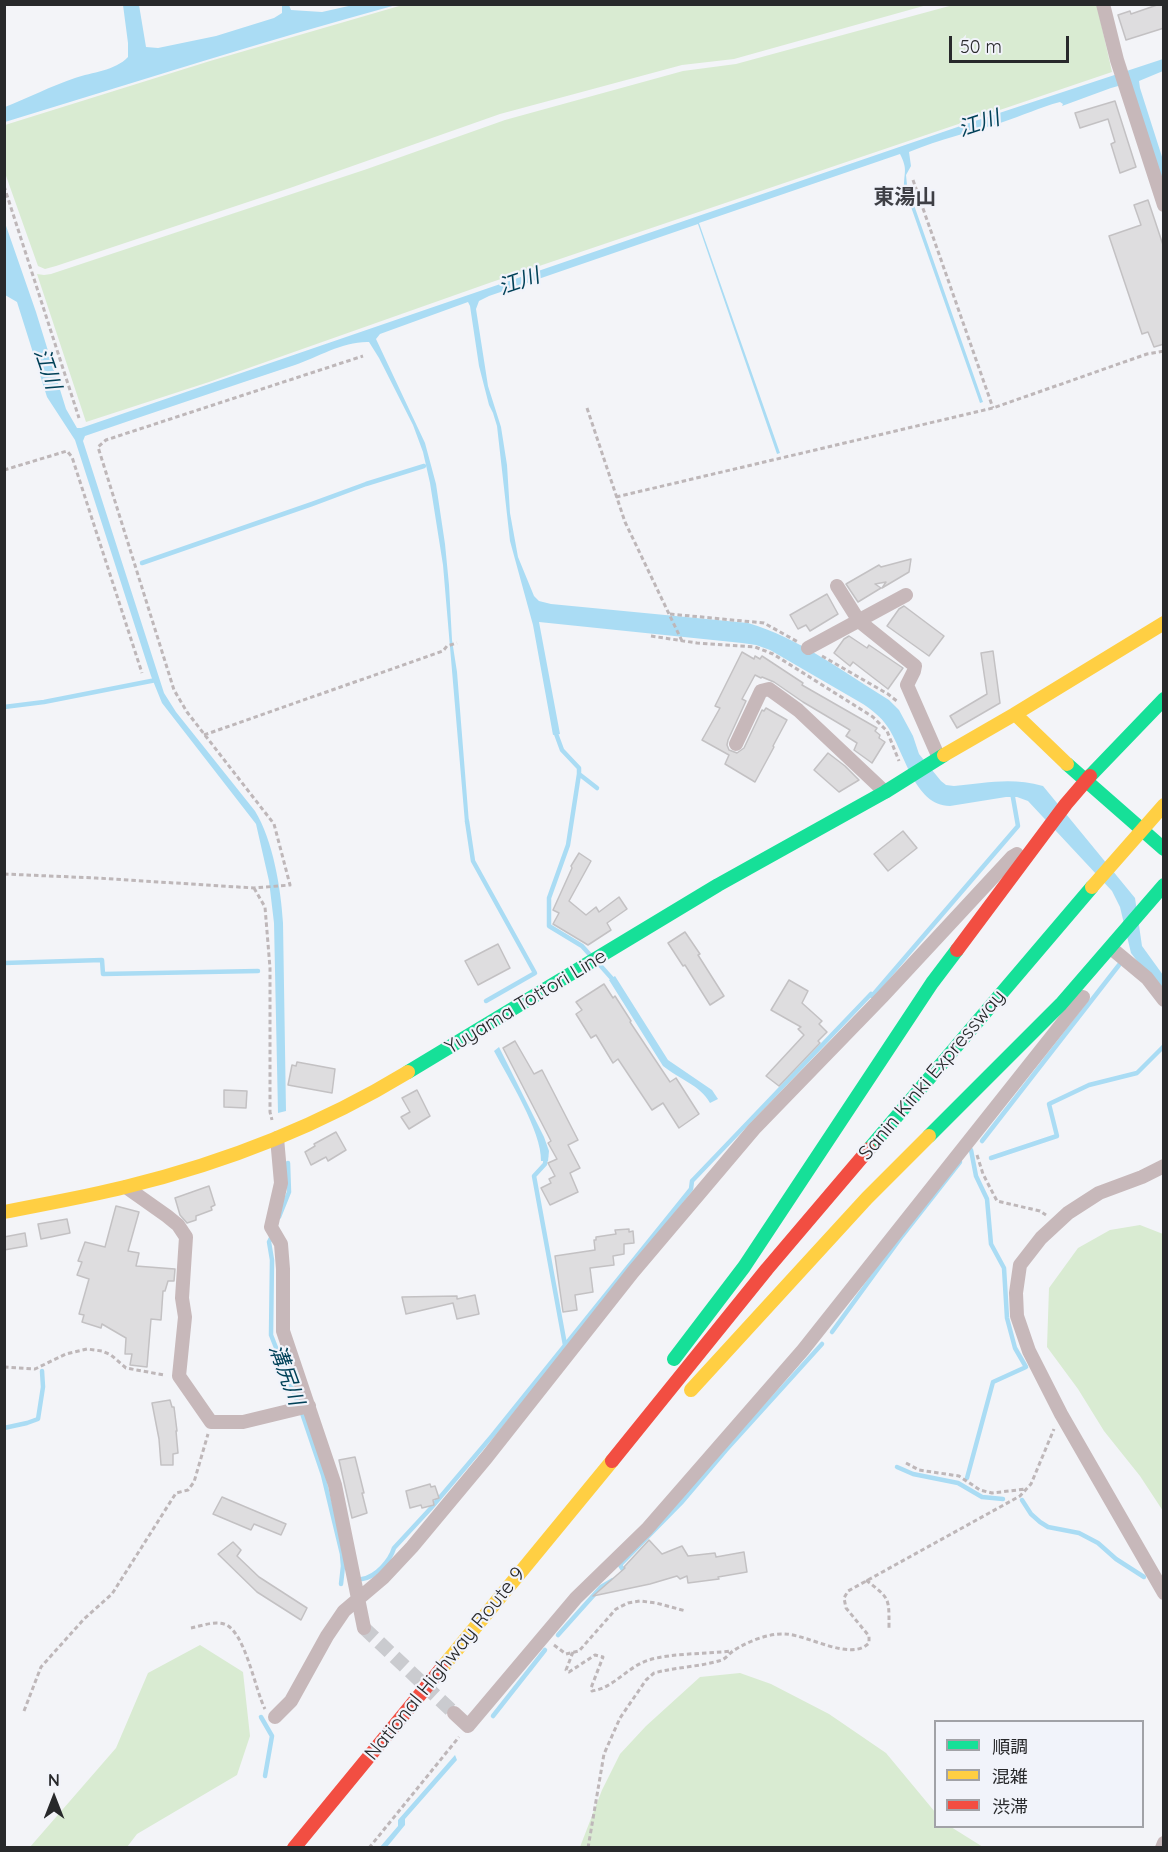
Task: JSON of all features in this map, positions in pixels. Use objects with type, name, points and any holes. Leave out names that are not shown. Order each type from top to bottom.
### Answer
[{"type":"main road","name":"Yuyama Tottori Line","points":[[4,1212],[126,1187],[228,1157],[277,1138],[369,1096],[718,885],[885,792],[1164,623]]},
{"type":"main road","points":[[669,1366],[744,1267],[932,983],[1066,804],[1085,781],[1164,699]]},
{"type":"main road","points":[[1015,714],[1085,781],[1164,849]]},
{"type":"main road","name":"Sanin Kinki Expressway","points":[[595,1480],[775,1260],[1095,892],[1164,805]]},
{"type":"main road","name":"Sanin Kinki Expressway","points":[[1095,892],[1164,822]]},
{"type":"main road","points":[[680,1402],[867,1198],[1061,1004],[1164,885]]},
{"type":"main road","points":[[595,1480],[656,1385]]},
{"type":"main road","points":[[595,1480],[664,1420]]},
{"type":"main road","name":"National Highway Route 9","points":[[294,1848],[595,1480]]},
{"type":"street","points":[[1103,4],[1117,60],[1164,205]]},
{"type":"street","points":[[837,585],[860,621],[915,666],[907,685],[939,758]]},
{"type":"street","points":[[808,648],[906,594]]},
{"type":"street","points":[[736,744],[761,691],[769,689],[798,710],[885,792]]},
{"type":"street","points":[[275,1717],[291,1701],[327,1636],[345,1611],[383,1578],[412,1547],[487,1457],[633,1272],[754,1129],[883,996],[1012,857],[1035,845]]},
{"type":"street","points":[[1111,948],[1147,978],[1164,1000]]},
{"type":"street","points":[[454,1713],[468,1726],[576,1598],[646,1529],[803,1350],[1109,965],[1111,948]]},
{"type":"street","points":[[277,1138],[281,1183],[271,1227],[281,1245],[283,1331],[335,1485],[364,1628]]},
{"type":"street","points":[[1164,1166],[1100,1193],[1068,1213],[1041,1238],[1020,1265],[1016,1293],[1017,1316],[1029,1351],[1061,1414],[1164,1593]]},
{"type":"street","points":[[126,1187],[178,1225],[186,1237],[182,1298],[185,1317],[179,1376],[211,1422],[243,1422],[309,1406]]},
{"type":"street","points":[[1162,1848],[1164,1843]]},
{"type":"path","points":[[913,180],[993,408]]},
{"type":"path","points":[[4,186],[79,418]]},
{"type":"path","points":[[616,497],[993,408],[1147,354],[1164,351]]},
{"type":"path","points":[[4,874],[254,888],[290,885],[274,824],[204,735],[174,690],[98,447],[106,440],[363,356]]},
{"type":"path","points":[[587,408],[625,522],[682,641]]},
{"type":"path","points":[[4,470],[67,451],[72,457],[142,673]]},
{"type":"path","points":[[670,614],[765,623],[888,694],[902,705]]},
{"type":"path","points":[[651,636],[697,644],[755,647],[773,654],[873,717],[887,731],[897,753],[904,779]]},
{"type":"path","points":[[204,735],[442,651],[447,646],[457,643]]},
{"type":"path","points":[[254,888],[265,907],[270,968],[270,1112],[277,1138]]},
{"type":"path","points":[[974,1135],[983,1174],[997,1201],[1040,1211],[1057,1223]]},
{"type":"path","points":[[4,1367],[35,1369],[66,1354],[87,1349],[111,1355],[126,1368],[161,1374],[183,1382]]},
{"type":"path","points":[[588,1848],[604,1754],[620,1718],[646,1680],[654,1673],[724,1659],[734,1650],[769,1634],[805,1637],[846,1651],[858,1651],[864,1648],[869,1643],[869,1636],[846,1608],[844,1598],[848,1591],[1020,1496],[1031,1484],[1061,1414]]},
{"type":"path","points":[[24,1711],[41,1667],[84,1619],[112,1594],[172,1498],[176,1493],[188,1490],[194,1482],[211,1422]]},
{"type":"path","points":[[906,1463],[919,1470],[959,1476],[980,1490],[992,1493],[1026,1489]]},
{"type":"path","points":[[866,1580],[886,1597],[889,1606],[889,1628]]},
{"type":"path","points":[[543,1638],[566,1654],[573,1653],[579,1651],[616,1609],[628,1603],[640,1601],[656,1603],[686,1611]]},
{"type":"path","points":[[191,1628],[217,1623],[226,1624],[234,1630],[249,1662],[261,1702],[267,1714],[275,1717]]},
{"type":"path","points":[[573,1653],[566,1671],[569,1672],[596,1655],[603,1657],[591,1688],[595,1691],[602,1689],[634,1666],[649,1660],[734,1650]]},
{"type":"path","points":[[369,1848],[468,1726]]},
{"type":"green space","points":[[406,4],[927,5],[734,59],[682,65],[500,114],[290,188],[56,266],[45,269],[38,266],[5,173],[5,125],[210,61]]},
{"type":"green space","points":[[953,5],[1097,5],[1112,72],[492,282],[209,382],[86,422],[37,274],[51,274],[367,169],[505,120],[683,71],[736,64]]},
{"type":"green space","points":[[1140,1225],[1163,1234],[1163,1511],[1140,1476],[1104,1431],[1078,1389],[1047,1347],[1049,1288],[1078,1248],[1110,1230]]},
{"type":"green space","points":[[200,1645],[243,1672],[250,1736],[237,1775],[137,1834],[127,1847],[30,1847],[116,1748],[148,1673]]},
{"type":"green space","points":[[740,1673],[771,1684],[829,1714],[886,1753],[934,1811],[934,1828],[953,1828],[983,1847],[580,1847],[602,1790],[620,1754],[646,1726],[700,1677]]},
{"type":"water","points":[[123,5],[139,5],[146,47],[158,48],[216,36],[274,18],[282,13],[282,5],[289,5],[291,10],[322,12],[353,5],[396,5],[249,47],[5,122],[5,107],[66,81],[123,62],[128,57],[128,43]]},
{"type":"water","name":"江川","points":[[1163,59],[1163,71],[1139,81],[1163,160],[1163,184],[1129,83],[1062,106],[1060,102],[1053,104],[909,152],[911,166],[906,175],[907,185],[983,402],[980,403],[904,187],[905,167],[900,154],[699,223],[780,453],[777,454],[698,224],[489,296],[479,301],[476,309],[488,386],[501,427],[507,465],[510,513],[518,557],[534,596],[539,601],[748,623],[803,647],[889,700],[899,710],[913,736],[919,754],[946,785],[1009,781],[1043,786],[1135,898],[1142,946],[1163,975],[1163,995],[1131,953],[1120,907],[1112,891],[1028,801],[1017,797],[1006,797],[950,806],[938,804],[927,797],[919,787],[893,736],[876,714],[863,704],[770,650],[742,643],[539,622],[560,734],[553,735],[533,625],[510,541],[497,426],[479,366],[468,302],[380,334],[376,339],[425,443],[436,484],[449,585],[468,826],[465,823],[443,565],[430,483],[423,452],[413,425],[369,342],[341,347],[295,365],[85,436],[83,441],[164,693],[176,712],[255,811],[267,836],[278,880],[283,923],[286,1111],[278,1113],[274,923],[269,881],[256,824],[162,703],[151,676],[75,440],[47,397],[17,302],[5,295],[4,220],[66,409],[77,428],[81,428],[975,121]]},
{"type":"water","points":[[615,976],[668,1060],[712,1090],[718,1099],[710,1103],[701,1091],[663,1066],[609,980]]},
{"type":"water","points":[[499,1047],[544,1137],[549,1151],[548,1161],[541,1161],[540,1149],[530,1120],[494,1051]]},
{"type":"water","points":[[455,1755],[457,1760],[405,1819],[405,1825],[387,1847],[380,1847],[398,1826],[398,1820]]},
{"type":"building","points":[[1164,4],[1164,28],[1126,40],[1118,15],[1130,11],[1131,14]]},
{"type":"building","points":[[1115,101],[1136,167],[1120,173],[1111,144],[1115,142],[1108,119],[1080,128],[1075,113]]},
{"type":"building","points":[[1148,200],[1164,248],[1164,344],[1154,347],[1148,332],[1142,334],[1109,236],[1141,225],[1134,205]]},
{"type":"building","points":[[911,559],[909,572],[882,588],[886,582],[875,584],[881,588],[858,602],[846,584],[879,565],[881,567]]},
{"type":"building","points":[[827,594],[838,614],[810,631],[806,625],[798,629],[790,615]]},
{"type":"building","points":[[904,606],[944,636],[929,656],[887,626],[899,609]]},
{"type":"building","points":[[849,636],[867,648],[869,645],[903,668],[888,689],[853,662],[850,666],[834,653]]},
{"type":"building","points":[[993,651],[1000,703],[957,728],[950,716],[987,694],[981,653]]},
{"type":"building","points":[[742,652],[754,659],[755,656],[760,659],[762,656],[803,683],[802,685],[877,728],[875,731],[880,735],[879,738],[885,742],[872,763],[854,750],[857,743],[846,736],[850,730],[774,682],[755,675],[742,699],[746,701],[728,740],[729,750],[737,753],[744,748],[762,710],[766,708],[787,720],[755,782],[725,764],[729,755],[702,740],[720,708],[715,706]]},
{"type":"building","points":[[828,753],[859,780],[839,792],[814,770]]},
{"type":"building","points":[[903,831],[917,848],[888,871],[874,854]]},
{"type":"building","points":[[579,853],[591,861],[569,901],[586,915],[596,907],[599,912],[619,897],[627,909],[607,923],[611,930],[588,945],[553,924],[559,913],[553,910],[571,866]]},
{"type":"building","points":[[685,932],[724,996],[710,1005],[668,943]]},
{"type":"building","points":[[498,944],[510,968],[478,985],[465,961]]},
{"type":"building","points":[[789,980],[808,991],[802,1003],[822,1021],[819,1024],[827,1032],[818,1041],[820,1043],[779,1086],[766,1076],[804,1035],[798,1029],[801,1027],[771,1010]]},
{"type":"building","points":[[604,984],[613,998],[615,996],[670,1082],[676,1078],[699,1114],[679,1128],[663,1103],[652,1110],[618,1059],[613,1063],[596,1035],[591,1038],[576,1014],[582,1010],[576,1002]]},
{"type":"building","points":[[515,1041],[534,1074],[542,1070],[578,1140],[568,1145],[580,1168],[570,1173],[578,1192],[550,1205],[541,1188],[551,1183],[549,1179],[555,1176],[548,1163],[557,1159],[548,1143],[551,1141],[503,1048]]},
{"type":"building","points":[[297,1062],[335,1069],[332,1093],[288,1085],[292,1065],[296,1066]]},
{"type":"building","points":[[224,1090],[247,1091],[246,1108],[224,1107]]},
{"type":"building","points":[[417,1090],[430,1116],[409,1129],[401,1117],[410,1112],[402,1098]]},
{"type":"building","points":[[336,1132],[346,1150],[328,1161],[326,1157],[311,1165],[305,1152],[315,1146],[314,1144]]},
{"type":"building","points":[[209,1186],[215,1205],[211,1207],[212,1210],[196,1216],[196,1220],[187,1223],[180,1215],[175,1198]]},
{"type":"building","points":[[116,1206],[139,1212],[128,1251],[139,1253],[136,1266],[175,1269],[174,1281],[168,1281],[163,1291],[161,1320],[151,1319],[147,1367],[130,1365],[132,1354],[125,1354],[126,1338],[102,1324],[101,1328],[82,1322],[84,1315],[79,1314],[89,1279],[77,1275],[82,1262],[78,1261],[85,1242],[105,1247]]},
{"type":"building","points":[[67,1219],[70,1233],[41,1239],[38,1224]]},
{"type":"building","points":[[629,1229],[629,1232],[633,1231],[634,1243],[624,1244],[624,1254],[613,1256],[614,1265],[590,1268],[593,1292],[575,1295],[577,1310],[563,1312],[555,1256],[595,1250],[596,1237],[616,1234],[615,1230]]},
{"type":"building","points":[[25,1233],[27,1246],[4,1250],[4,1237]]},
{"type":"building","points":[[475,1295],[479,1314],[457,1319],[453,1303],[406,1314],[402,1297],[457,1296],[457,1299]]},
{"type":"building","points":[[170,1400],[174,1407],[178,1453],[173,1454],[173,1465],[161,1465],[152,1403]]},
{"type":"building","points":[[355,1457],[367,1513],[352,1518],[339,1460]]},
{"type":"building","points":[[430,1484],[431,1487],[435,1486],[439,1498],[433,1500],[434,1505],[410,1508],[406,1491]]},
{"type":"building","points":[[222,1497],[286,1524],[281,1535],[254,1524],[251,1530],[213,1514]]},
{"type":"building","points":[[649,1540],[662,1554],[682,1546],[688,1556],[715,1553],[716,1557],[744,1552],[747,1572],[688,1583],[687,1576],[680,1579],[677,1576],[593,1596],[625,1568]]},
{"type":"building","points":[[233,1542],[241,1550],[237,1556],[259,1577],[307,1608],[301,1620],[257,1592],[218,1554]]},
{"type":"waterway","points":[[142,563],[366,484],[424,466]]},
{"type":"waterway","points":[[4,707],[44,702],[156,680]]},
{"type":"waterway","points":[[555,731],[562,750],[579,768],[579,774],[568,845],[549,898],[549,926],[582,946],[591,956]]},
{"type":"waterway","points":[[579,774],[597,788]]},
{"type":"waterway","points":[[362,1579],[382,1568],[394,1548],[492,1436],[691,1189],[692,1181],[871,994],[872,996],[1018,826],[1012,792]]},
{"type":"waterway","points":[[467,821],[473,861],[535,973],[486,1001]]},
{"type":"waterway","points":[[4,963],[102,960],[103,974],[258,971]]},
{"type":"waterway","points":[[599,964],[615,982]]},
{"type":"waterway","points":[[982,1141],[1119,965]]},
{"type":"waterway","points":[[991,1158],[1057,1136],[1049,1104],[1089,1085],[1137,1073],[1164,1046]]},
{"type":"waterway","points":[[967,1478],[993,1382],[1026,1367],[1015,1348],[1007,1318],[1004,1268],[991,1244],[987,1199],[976,1176],[971,1150]]},
{"type":"waterway","points":[[546,1156],[545,1164],[534,1176],[565,1345]]},
{"type":"waterway","points":[[832,1332],[902,1236],[960,1162]]},
{"type":"waterway","name":"溝尻川","points":[[279,1217],[289,1192],[288,1163]]},
{"type":"waterway","name":"溝尻川","points":[[272,1236],[269,1242],[272,1260],[271,1335],[323,1475],[342,1554],[341,1584]]},
{"type":"waterway","points":[[623,1574],[625,1573],[620,1565],[681,1503],[822,1344]]},
{"type":"waterway","points":[[4,1428],[38,1419],[43,1387],[42,1371]]},
{"type":"waterway","points":[[897,1467],[913,1474],[958,1483],[982,1497],[1003,1499]]},
{"type":"waterway","points":[[1022,1500],[1031,1514],[1040,1522],[1048,1527],[1079,1533],[1098,1543],[1116,1559],[1144,1577]]},
{"type":"waterway","points":[[558,1635],[601,1587],[613,1580]]},
{"type":"waterway","points":[[493,1716],[545,1650]]},
{"type":"waterway","points":[[261,1717],[272,1736],[265,1776]]},
{"type":"tunnel","points":[[364,1628],[454,1713]]},
{"type":"traffic: fast","points":[[1090,776],[1164,699]]},
{"type":"traffic: fast","points":[[408,1072],[718,885],[885,792],[944,755]]},
{"type":"traffic: fast","points":[[1067,764],[1164,849]]},
{"type":"traffic: fast","points":[[929,1136],[1061,1004],[1164,885]]},
{"type":"traffic: fast","points":[[869,1149],[1092,887]]},
{"type":"traffic: fast","points":[[674,1359],[744,1267],[932,983],[957,950]]},
{"type":"traffic: slow","points":[[1067,764],[1015,714],[1164,623]]},
{"type":"traffic: slow","points":[[944,755],[1015,714]]},
{"type":"traffic: slow","points":[[1092,887],[1164,805]]},
{"type":"traffic: slow","points":[[4,1212],[125,1187],[235,1154],[341,1109],[408,1072]]},
{"type":"traffic: slow","points":[[691,1390],[867,1198],[929,1136]]},
{"type":"traffic: slow","points":[[441,1669],[612,1461]]},
{"type":"traffic: jam","points":[[957,950],[1066,804],[1090,776]]},
{"type":"traffic: jam","points":[[612,1461],[767,1269],[869,1149]]},
{"type":"traffic: jam","points":[[294,1848],[441,1669]]},
{"type":"district","name":"東湯山","points":[[905,198]]}]
